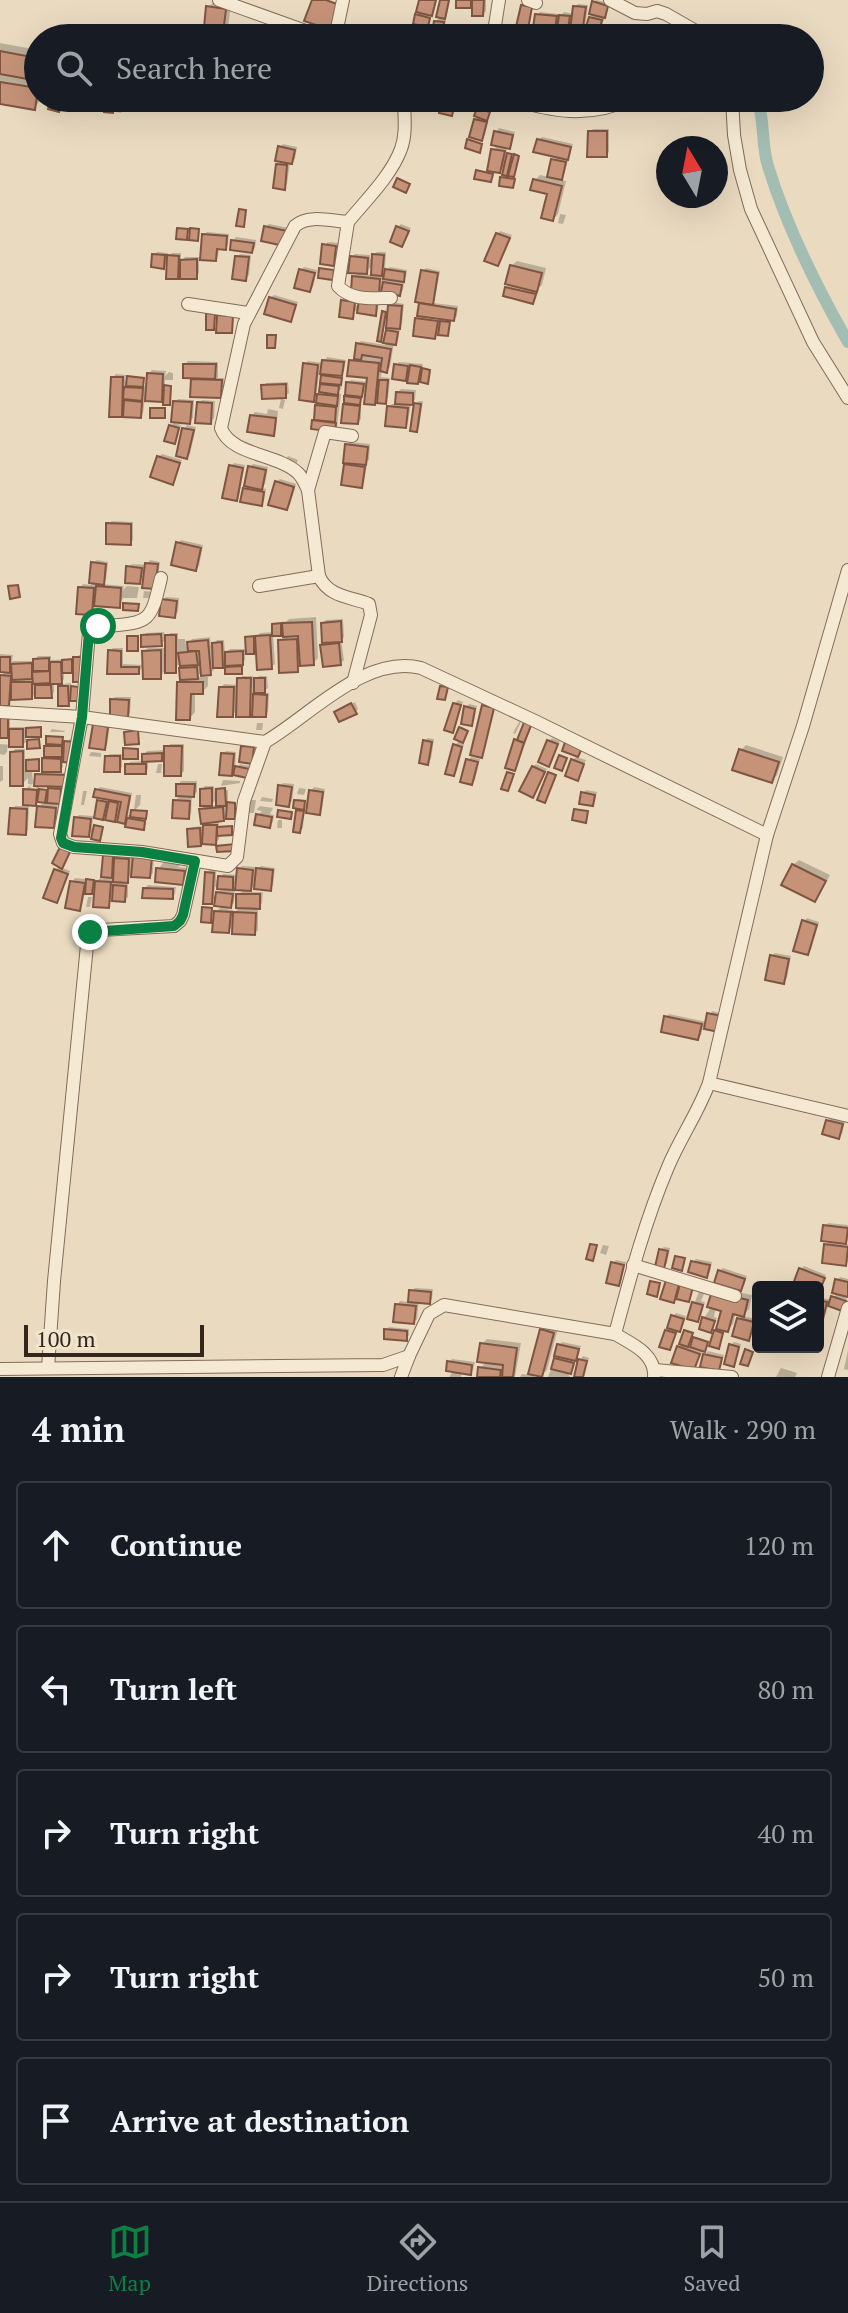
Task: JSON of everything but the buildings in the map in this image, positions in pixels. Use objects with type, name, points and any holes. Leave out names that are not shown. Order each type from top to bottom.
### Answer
[{"type":"street","points":[[219,0],[286,24]]},
{"type":"street","points":[[338,24],[343,0]]},
{"type":"street","points":[[495,24],[499,0]]},
{"type":"street","points":[[610,0],[635,13],[647,14],[662,9],[686,24]]},
{"type":"street","points":[[391,298],[363,298],[346,294],[338,286],[348,222],[386,175],[401,149],[405,132],[404,112]]},
{"type":"street","points":[[561,112],[583,112]]},
{"type":"street","points":[[733,112],[740,170],[751,209],[813,342],[848,398]]},
{"type":"street","points":[[308,490],[296,471],[224,438],[221,428],[248,313],[295,226],[308,220],[348,222]]},
{"type":"street","points":[[188,304],[248,313]]},
{"type":"street","points":[[352,436],[325,432],[308,490],[319,576],[327,589],[369,604],[372,609],[353,683]]},
{"type":"street","points":[[615,1334],[633,1265],[666,1171],[709,1083],[767,835],[803,726],[848,570]]},
{"type":"street","points":[[259,586],[319,576]]},
{"type":"street","points":[[161,578],[155,605],[148,617],[136,623],[98,626],[89,632],[82,717],[60,834],[63,843],[74,847],[142,852],[224,866],[233,862],[237,857],[244,801],[265,742],[329,696],[370,674],[407,664],[535,721],[767,835]]},
{"type":"street","points":[[0,712],[82,717],[265,742]]},
{"type":"street","points":[[48,1368],[88,935],[101,930],[174,926],[183,915],[195,861]]},
{"type":"street","points":[[709,1083],[848,1116]]},
{"type":"street","points":[[633,1265],[735,1296]]},
{"type":"street","points":[[401,1377],[429,1314],[432,1309],[444,1305],[615,1334],[642,1350],[654,1373],[732,1377]]},
{"type":"street","points":[[828,1377],[848,1308]]},
{"type":"street","points":[[0,1369],[370,1366],[409,1356]]},
{"type":"waterway","points":[[760,112],[766,158],[784,212],[848,342]]},
{"type":"route","points":[[90,932],[174,926],[183,915],[195,861],[142,852],[74,847],[63,843],[60,834],[82,717],[89,632],[98,626]]}]
